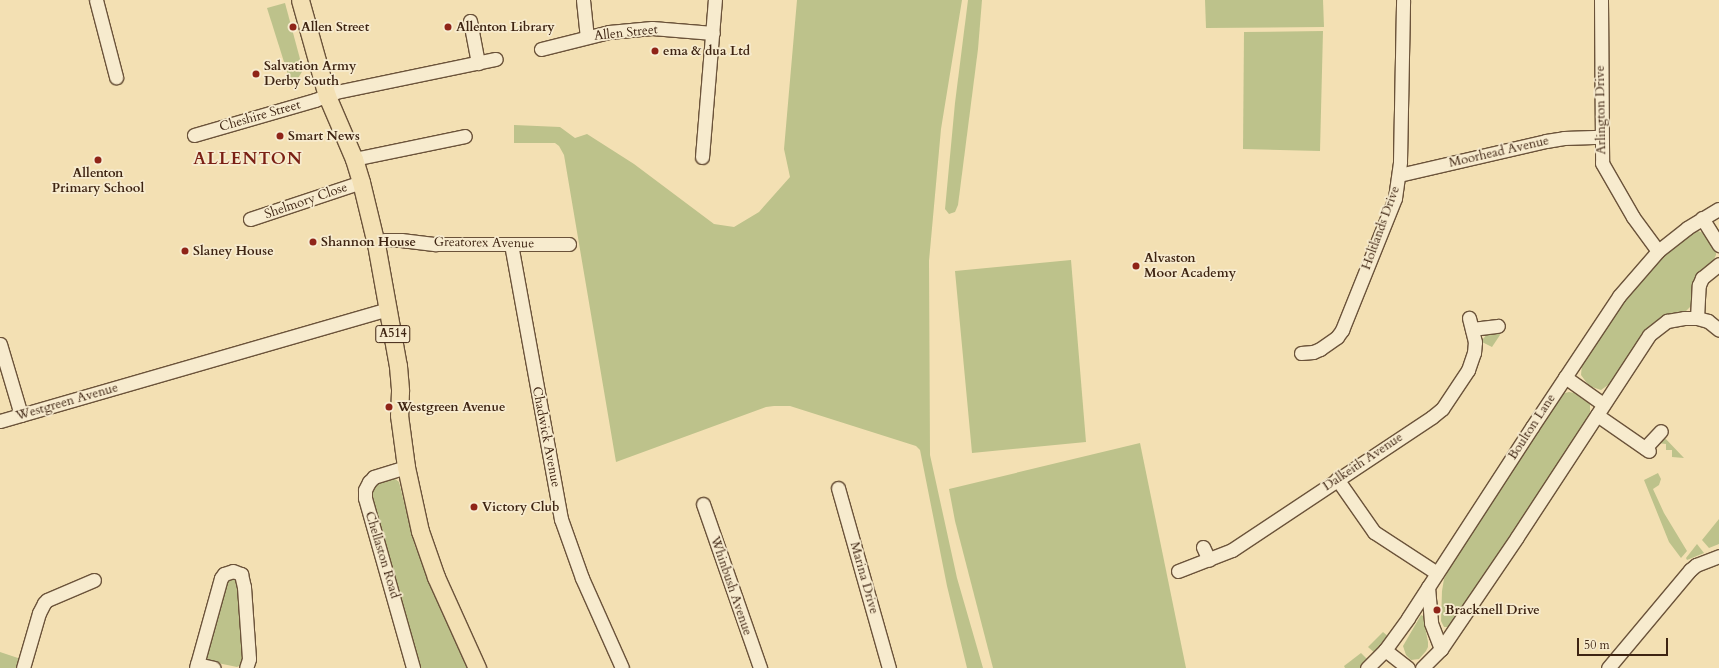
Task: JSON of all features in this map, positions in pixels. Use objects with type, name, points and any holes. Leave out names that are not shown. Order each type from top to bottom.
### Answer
[{"type":"main road","name":"A514","points":[[300,0],[327,96],[354,159],[376,244],[398,366],[400,391],[399,415],[406,467],[420,531],[435,574],[477,668]]},
{"type":"street","points":[[96,0],[116,76]]},
{"type":"street","points":[[583,0],[587,37]]},
{"type":"street","points":[[702,156],[715,0]]},
{"type":"street","name":"Holtlands Drive","points":[[1301,353],[1313,352],[1320,349],[1337,337],[1342,330],[1390,211],[1399,175],[1403,0]]},
{"type":"street","name":"Arlington Drive","points":[[1601,0],[1601,137],[1603,168],[1633,217],[1658,251]]},
{"type":"street","points":[[470,21],[478,63]]},
{"type":"street","name":"Allen Street","points":[[541,49],[609,32],[652,28],[713,33]]},
{"type":"street","points":[[327,96],[336,92],[496,59]]},
{"type":"street","name":"Cheshire Street","points":[[194,135],[327,96]]},
{"type":"street","points":[[354,159],[465,136]]},
{"type":"street","name":"Moorhead Avenue","points":[[1399,175],[1546,141],[1564,138],[1601,137]]},
{"type":"street","name":"Shelmory Close","points":[[250,219],[361,182]]},
{"type":"street","name":"Boulton Lane","points":[[1368,668],[1385,650],[1428,587],[1565,376],[1620,296],[1658,251],[1687,228],[1719,209]]},
{"type":"street","points":[[1702,218],[1719,245]]},
{"type":"street","name":"Greatorex Avenue","points":[[376,244],[385,240],[401,240],[436,244],[569,244]]},
{"type":"street","name":"Chadwick Avenue","points":[[511,244],[561,519],[582,578],[622,668]]},
{"type":"street","points":[[1697,318],[1699,286],[1702,278],[1719,264]]},
{"type":"street","name":"Westgreen Avenue","points":[[0,421],[388,309]]},
{"type":"street","points":[[1422,668],[1441,649],[1654,330],[1667,321],[1684,318],[1697,318],[1708,321],[1719,330]]},
{"type":"street","name":"Dalkeith Avenue","points":[[1178,571],[1228,552],[1267,528],[1432,417],[1442,409],[1468,370],[1474,353],[1471,324],[1498,326]]},
{"type":"street","points":[[0,344],[21,415]]},
{"type":"street","points":[[1565,376],[1647,450],[1661,431]]},
{"type":"street","name":"Chellaston Road","points":[[406,467],[374,477],[368,482],[365,490],[365,498],[414,668]]},
{"type":"street","points":[[1338,479],[1374,532],[1437,573]]},
{"type":"street","name":"Marina Drive","points":[[838,488],[889,668]]},
{"type":"street","name":"Whinbush Avenue","points":[[703,504],[760,668]]},
{"type":"street","points":[[1203,547],[1209,560]]},
{"type":"street","points":[[1608,668],[1690,570],[1696,565],[1719,556]]},
{"type":"street","points":[[214,668],[197,666],[221,578],[224,574],[233,571],[241,574],[244,587],[249,659],[246,668]]},
{"type":"street","points":[[23,668],[39,614],[44,603],[47,600],[94,580]]},
{"type":"street","points":[[1428,587],[1431,622],[1441,649]]},
{"type":"street","points":[[1385,650],[1408,668]]},
{"type":"green space","points":[[797,0],[962,0],[941,129],[929,261],[930,455],[957,578],[983,668],[967,668],[947,586],[920,450],[916,446],[790,406],[774,406],[766,407],[616,462],[564,155],[559,146],[555,143],[514,143],[514,125],[560,127],[575,138],[587,134],[634,164],[714,224],[734,227],[759,212],[790,177],[784,149]]},
{"type":"green space","points":[[968,0],[982,0],[978,49],[958,205],[955,212],[949,214],[945,209],[955,103]]},
{"type":"green space","points":[[1205,0],[1323,0],[1324,27],[1206,28]]},
{"type":"green space","points":[[285,3],[303,70],[294,85],[290,81],[267,8]]},
{"type":"green space","points":[[1323,31],[1320,151],[1243,149],[1244,32]]},
{"type":"green space","points":[[1698,231],[1707,234],[1716,250],[1716,255],[1692,305],[1685,312],[1673,315],[1610,386],[1608,385],[1601,390],[1589,386],[1581,375],[1582,364],[1627,297],[1665,255],[1685,238]]},
{"type":"green space","points":[[1071,260],[1086,442],[972,453],[955,271]]},
{"type":"green space","points":[[1498,331],[1500,335],[1492,347],[1482,342],[1488,333]]},
{"type":"green space","points":[[1569,392],[1574,393],[1590,404],[1590,412],[1587,421],[1497,558],[1448,627],[1444,627],[1441,621],[1444,579],[1456,555],[1561,394]]},
{"type":"green space","points":[[1663,436],[1684,458],[1672,457],[1672,450],[1666,450],[1666,444],[1658,443]]},
{"type":"green space","points":[[1140,443],[1186,668],[993,668],[955,521],[949,489]]},
{"type":"green space","points":[[1658,473],[1661,479],[1659,485],[1653,489],[1664,513],[1687,551],[1681,558],[1669,542],[1644,480]]},
{"type":"green space","points":[[388,477],[394,478],[399,482],[415,546],[467,668],[420,668],[370,505],[371,488],[376,482]]},
{"type":"green space","points":[[1719,519],[1719,544],[1709,548],[1702,540]]},
{"type":"green space","points":[[1697,544],[1704,553],[1687,560],[1686,558]]},
{"type":"green space","points":[[229,576],[239,579],[244,657],[241,665],[237,667],[208,661],[205,658],[223,585]]},
{"type":"green space","points":[[1421,615],[1423,616],[1428,647],[1419,659],[1411,660],[1406,655],[1403,646]]},
{"type":"green space","points":[[1383,632],[1390,638],[1376,654],[1368,647]]},
{"type":"green space","points":[[0,652],[21,659],[18,668],[0,668]]},
{"type":"green space","points":[[1361,653],[1369,661],[1362,668],[1345,668],[1344,666]]},
{"type":"place","name":"Allen Street","points":[[293,27]]},
{"type":"place","name":"Allenton Library","points":[[448,27]]},
{"type":"place","name":"ema & dua Ltd","points":[[655,51]]},
{"type":"place","name":"Salvation Army Derby South","points":[[256,74]]},
{"type":"place","name":"Smart News","points":[[280,136]]},
{"type":"place","name":"Allenton Primary School","points":[[98,160]]},
{"type":"place","name":"Shannon House","points":[[313,242]]},
{"type":"place","name":"Slaney House","points":[[185,251]]},
{"type":"place","name":"Alvaston Moor Academy","points":[[1136,266]]},
{"type":"place","name":"Westgreen Avenue","points":[[389,407]]},
{"type":"place","name":"Victory Club","points":[[474,507]]},
{"type":"place","name":"Bracknell Drive","points":[[1437,610]]},
{"type":"district","name":"ALLENTON","points":[[248,159]]}]
